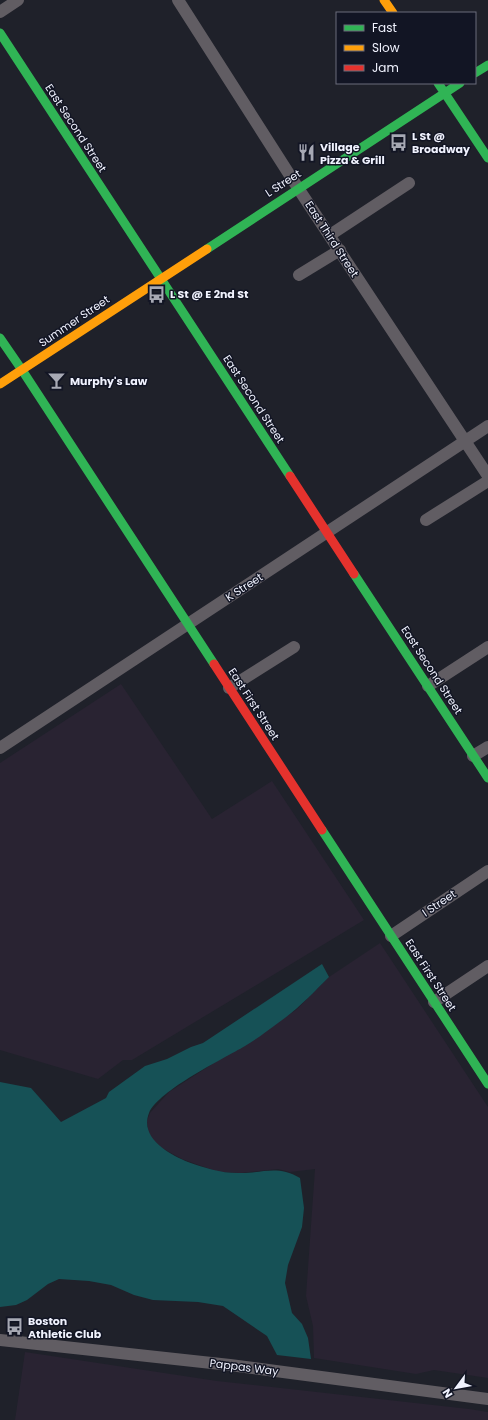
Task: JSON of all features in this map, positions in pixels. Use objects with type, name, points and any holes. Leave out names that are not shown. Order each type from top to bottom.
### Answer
[{"type":"main road","points":[[384,0],[392,12]]},
{"type":"main road","name":"East Second Street","points":[[0,33],[488,778]]},
{"type":"main road","points":[[476,72],[488,65]]},
{"type":"main road","points":[[439,84],[488,158]]},
{"type":"main road","name":"L Street","points":[[160,278],[458,84]]},
{"type":"main road","name":"Summer Street","points":[[0,384],[160,278]]},
{"type":"main road","name":"East First Street","points":[[0,338],[488,1084]]},
{"type":"street","points":[[0,12],[18,0]]},
{"type":"street","name":"East Third Street","points":[[178,0],[298,188],[488,476]]},
{"type":"street","points":[[330,235],[409,183]]},
{"type":"street","points":[[299,275],[340,250]]},
{"type":"street","name":"K Street","points":[[2,743],[188,624],[488,426]]},
{"type":"street","points":[[426,520],[488,481]]},
{"type":"street","points":[[229,688],[294,647]]},
{"type":"street","points":[[428,686],[488,648]]},
{"type":"street","points":[[474,756],[488,747]]},
{"type":"street","name":"I Street","points":[[391,936],[488,871]]},
{"type":"street","points":[[434,1002],[488,966]]},
{"type":"street","name":"Pappas Way","points":[[0,1340],[230,1365],[488,1399]]},
{"type":"shaded area","points":[[121,684],[212,819],[272,781],[364,920],[132,1060],[123,1060],[98,1079],[0,1050],[0,763]]},
{"type":"shaded area","points":[[380,943],[488,1107],[488,1378],[434,1370],[416,1374],[314,1358],[313,1326],[306,1296],[315,1169],[290,1172],[278,1169],[240,1173],[218,1172],[182,1159],[162,1148],[152,1139],[148,1131],[147,1121],[150,1113],[169,1092],[296,1010],[329,977]]},
{"type":"shaded area","points":[[25,1352],[217,1381],[469,1409],[488,1412],[488,1420],[15,1420]]},
{"type":"water","points":[[322,964],[329,977],[298,1007],[254,1041],[178,1085],[155,1104],[149,1113],[147,1122],[148,1130],[152,1138],[158,1144],[173,1155],[188,1162],[231,1173],[284,1171],[300,1178],[304,1208],[302,1227],[288,1265],[285,1283],[292,1313],[302,1324],[308,1338],[311,1359],[277,1355],[267,1336],[223,1306],[198,1302],[153,1300],[134,1295],[111,1285],[89,1281],[59,1279],[48,1284],[27,1300],[16,1305],[0,1307],[0,1082],[31,1088],[61,1122],[106,1098],[109,1092],[145,1066],[167,1059],[191,1047],[203,1043]]},
{"type":"traffic: fast","points":[[0,33],[290,476]]},
{"type":"traffic: fast","points":[[476,72],[488,65]]},
{"type":"traffic: fast","points":[[439,84],[488,158]]},
{"type":"traffic: fast","points":[[207,249],[458,84]]},
{"type":"traffic: fast","points":[[0,338],[22,370]]},
{"type":"traffic: fast","points":[[22,370],[214,664]]},
{"type":"traffic: fast","points":[[354,574],[488,778]]},
{"type":"traffic: fast","points":[[322,830],[488,1084]]},
{"type":"traffic: slow","points":[[384,0],[392,12]]},
{"type":"traffic: slow","points":[[0,384],[207,249]]},
{"type":"traffic: jam","points":[[290,476],[354,574]]},
{"type":"traffic: jam","points":[[214,664],[322,830]]},
{"type":"place","name":"L St @ Broadway","points":[[399,142]]},
{"type":"place","name":"Village Pizza & Grill","points":[[307,153]]},
{"type":"place","name":"L St @ E 2nd St","points":[[157,294]]},
{"type":"place","name":"Murphy's Law","points":[[57,381]]},
{"type":"place","name":"Boston Athletic Club","points":[[15,1327]]}]
